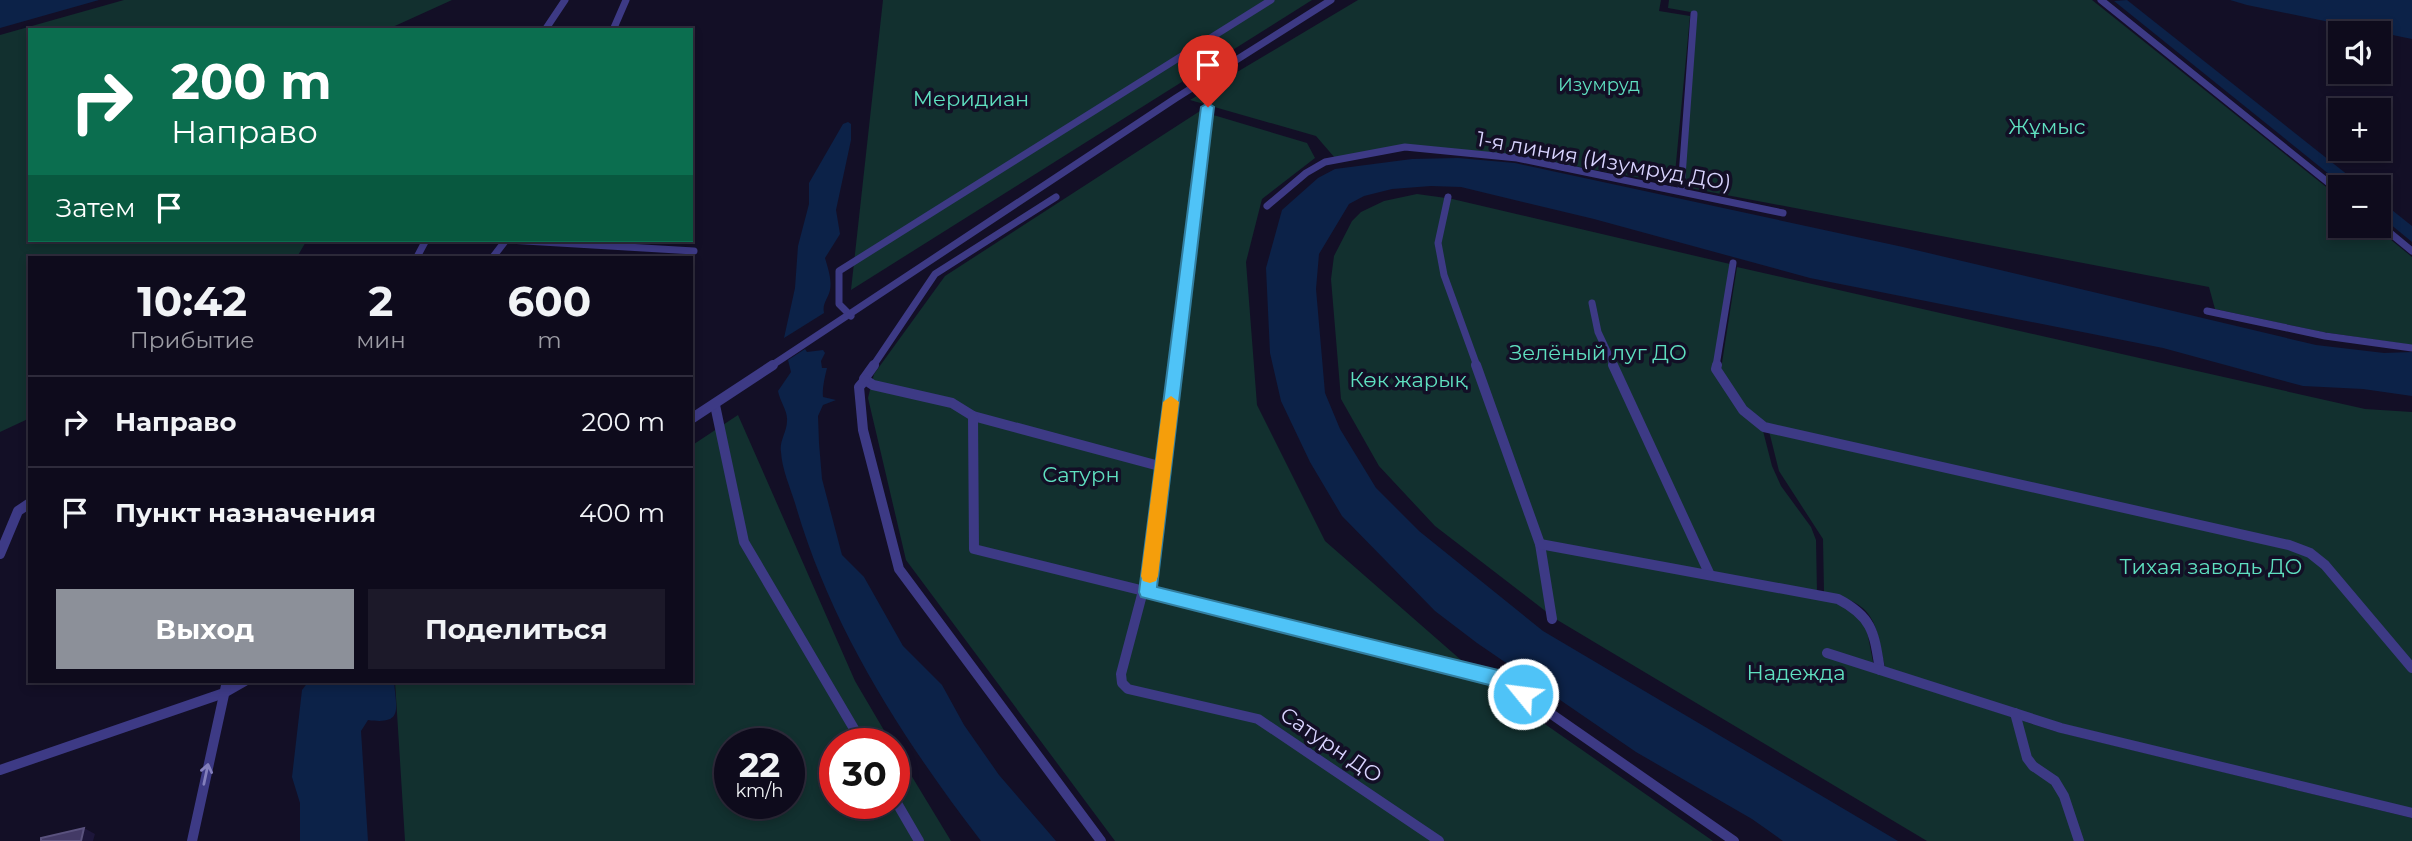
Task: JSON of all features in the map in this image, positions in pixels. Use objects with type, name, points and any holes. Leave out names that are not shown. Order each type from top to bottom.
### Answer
[{"type":"street","points":[[546,28],[565,0]]},
{"type":"street","points":[[613,28],[626,0]]},
{"type":"street","points":[[851,316],[839,304],[839,271],[1271,0]]},
{"type":"street","points":[[693,418],[851,316],[1176,98],[1331,0]]},
{"type":"street","points":[[2101,0],[2328,182]]},
{"type":"street","points":[[1681,190],[1694,14]]},
{"type":"street","points":[[1145,592],[1208,107]]},
{"type":"street","name":"1-я линия (Изумруд ДО)","points":[[1267,206],[1306,173],[1325,162],[1405,147],[1517,158],[1783,213]]},
{"type":"street","points":[[1056,197],[935,274],[865,374],[865,380],[859,387],[863,430],[899,569],[1101,841]]},
{"type":"street","points":[[1448,197],[1438,243],[1444,275],[1540,544],[1552,619]]},
{"type":"street","points":[[2391,234],[2412,251]]},
{"type":"street","points":[[494,256],[504,242]]},
{"type":"street","points":[[540,242],[694,251]]},
{"type":"street","points":[[1732,263],[1716,369],[1743,410],[1764,426],[2289,545],[2310,553],[2325,565],[2412,668]]},
{"type":"street","points":[[1592,303],[1598,332],[1710,575]]},
{"type":"street","points":[[2207,311],[2325,336],[2412,348]]},
{"type":"street","points":[[865,380],[873,385],[952,403],[973,416],[1163,467]]},
{"type":"street","points":[[715,405],[744,542],[854,728]]},
{"type":"street","points":[[973,416],[974,549],[1502,680],[1734,841]]},
{"type":"street","points":[[0,554],[18,511],[28,504]]},
{"type":"street","points":[[1540,544],[1838,599],[1861,609],[1872,626],[1881,670]]},
{"type":"street","name":"Сатурн ДО","points":[[1145,592],[1121,674],[1122,683],[1128,689],[1258,719],[1439,841]]},
{"type":"street","points":[[1827,653],[2061,728],[2412,813]]},
{"type":"street","points":[[192,841],[227,683]]},
{"type":"street","points":[[0,770],[224,694],[242,683]]},
{"type":"street","points":[[2015,713],[2027,758],[2033,766],[2055,781],[2064,796],[2079,841]]},
{"type":"street","points":[[906,819],[919,841]]},
{"type":"green space","points":[[124,0],[452,0],[390,28],[28,28],[28,242],[306,242],[298,256],[28,256],[28,419],[0,432],[0,35]]},
{"type":"green space","name":"Меридиан","points":[[883,0],[1312,0],[851,290]]},
{"type":"green space","name":"Изумруд","points":[[1358,0],[1661,0],[1659,11],[1690,16],[1674,184],[1520,156],[1404,145],[1335,158],[1316,136],[1190,100]]},
{"type":"green space","name":"Жұмыс","points":[[1669,0],[2092,0],[2328,188],[2328,238],[2389,238],[2412,257],[2412,345],[2322,332],[2215,309],[2209,287],[1679,186],[1696,13],[1668,8]]},
{"type":"green space","name":"Сатурн","points":[[1200,111],[1307,143],[1315,158],[1262,199],[1246,262],[1257,405],[1325,541],[1493,688],[1713,841],[1115,841],[906,560],[868,398],[874,374],[945,276]]},
{"type":"green space","name":"Көк жарық","points":[[1417,194],[1446,198],[1436,244],[1537,544],[1548,613],[1435,526],[1379,466],[1341,399],[1331,279],[1334,256],[1352,221],[1361,212],[1384,201]]},
{"type":"green space","name":"Зелёный луг ДО","points":[[1448,198],[1730,264],[1713,368],[1762,427],[1772,466],[1781,486],[1811,527],[1816,540],[1817,593],[1543,542],[1446,273],[1440,243]]},
{"type":"green space","name":"Тихая заводь ДО","points":[[1737,267],[2365,409],[2412,412],[2412,810],[2051,721],[1885,667],[1875,625],[1870,616],[1854,602],[1824,592],[1823,539],[1779,471],[1769,431],[1746,408],[1721,369]]},
{"type":"green space","points":[[738,415],[855,681],[883,728],[819,728],[819,819],[910,819],[910,773],[951,841],[405,841],[395,683],[693,683],[693,445]]},
{"type":"green space","name":"Надежда","points":[[1544,547],[1836,601],[1856,612],[1866,626],[1875,672],[2054,731],[2412,818],[2412,841],[1927,841],[1554,618]]},
{"type":"water","points":[[0,0],[99,0],[0,28]]},
{"type":"water","points":[[2127,0],[2348,175],[2330,175],[2114,1]]},
{"type":"water","points":[[2230,0],[2412,0],[2412,39],[2391,35],[2391,21],[2328,22]]},
{"type":"water","points":[[843,124],[851,124],[851,140],[836,210],[840,234],[825,258],[830,286],[824,313],[784,338],[795,288],[798,246],[809,204],[809,183]]},
{"type":"water","points":[[1458,158],[1515,163],[1903,247],[2316,345],[2384,353],[2412,352],[2412,396],[2363,389],[2303,386],[2163,348],[1810,278],[1594,219],[1461,187],[1392,189],[1364,196],[1349,204],[1319,254],[1316,289],[1325,393],[1340,429],[1376,488],[1419,531],[1543,631],[1898,841],[1783,841],[1752,819],[1636,752],[1435,611],[1342,516],[1310,462],[1281,401],[1270,353],[1266,268],[1282,210],[1318,178],[1335,169],[1412,159]]},
{"type":"water","points":[[2391,209],[2412,226],[2412,242],[2391,225]]},
{"type":"water","points":[[805,349],[807,352],[823,350],[825,353],[821,361],[822,368],[827,368],[823,397],[836,400],[823,405],[818,416],[822,479],[842,555],[864,577],[903,646],[942,685],[964,725],[999,775],[1056,841],[981,841],[910,741],[910,728],[901,728],[872,680],[828,594],[786,478],[781,444],[787,417],[778,391],[791,372],[788,360]]},
{"type":"water","points":[[307,683],[394,683],[396,707],[393,717],[380,721],[368,720],[361,731],[368,841],[300,841],[300,803],[292,777],[302,690]]},
{"type":"building","points":[[84,828],[81,841],[41,841],[41,838]]},
{"type":"slow traffic","points":[[1150,576],[1171,402]]},
{"type":"route","points":[[1208,107],[1148,592],[1502,680],[1523,694]]}]
